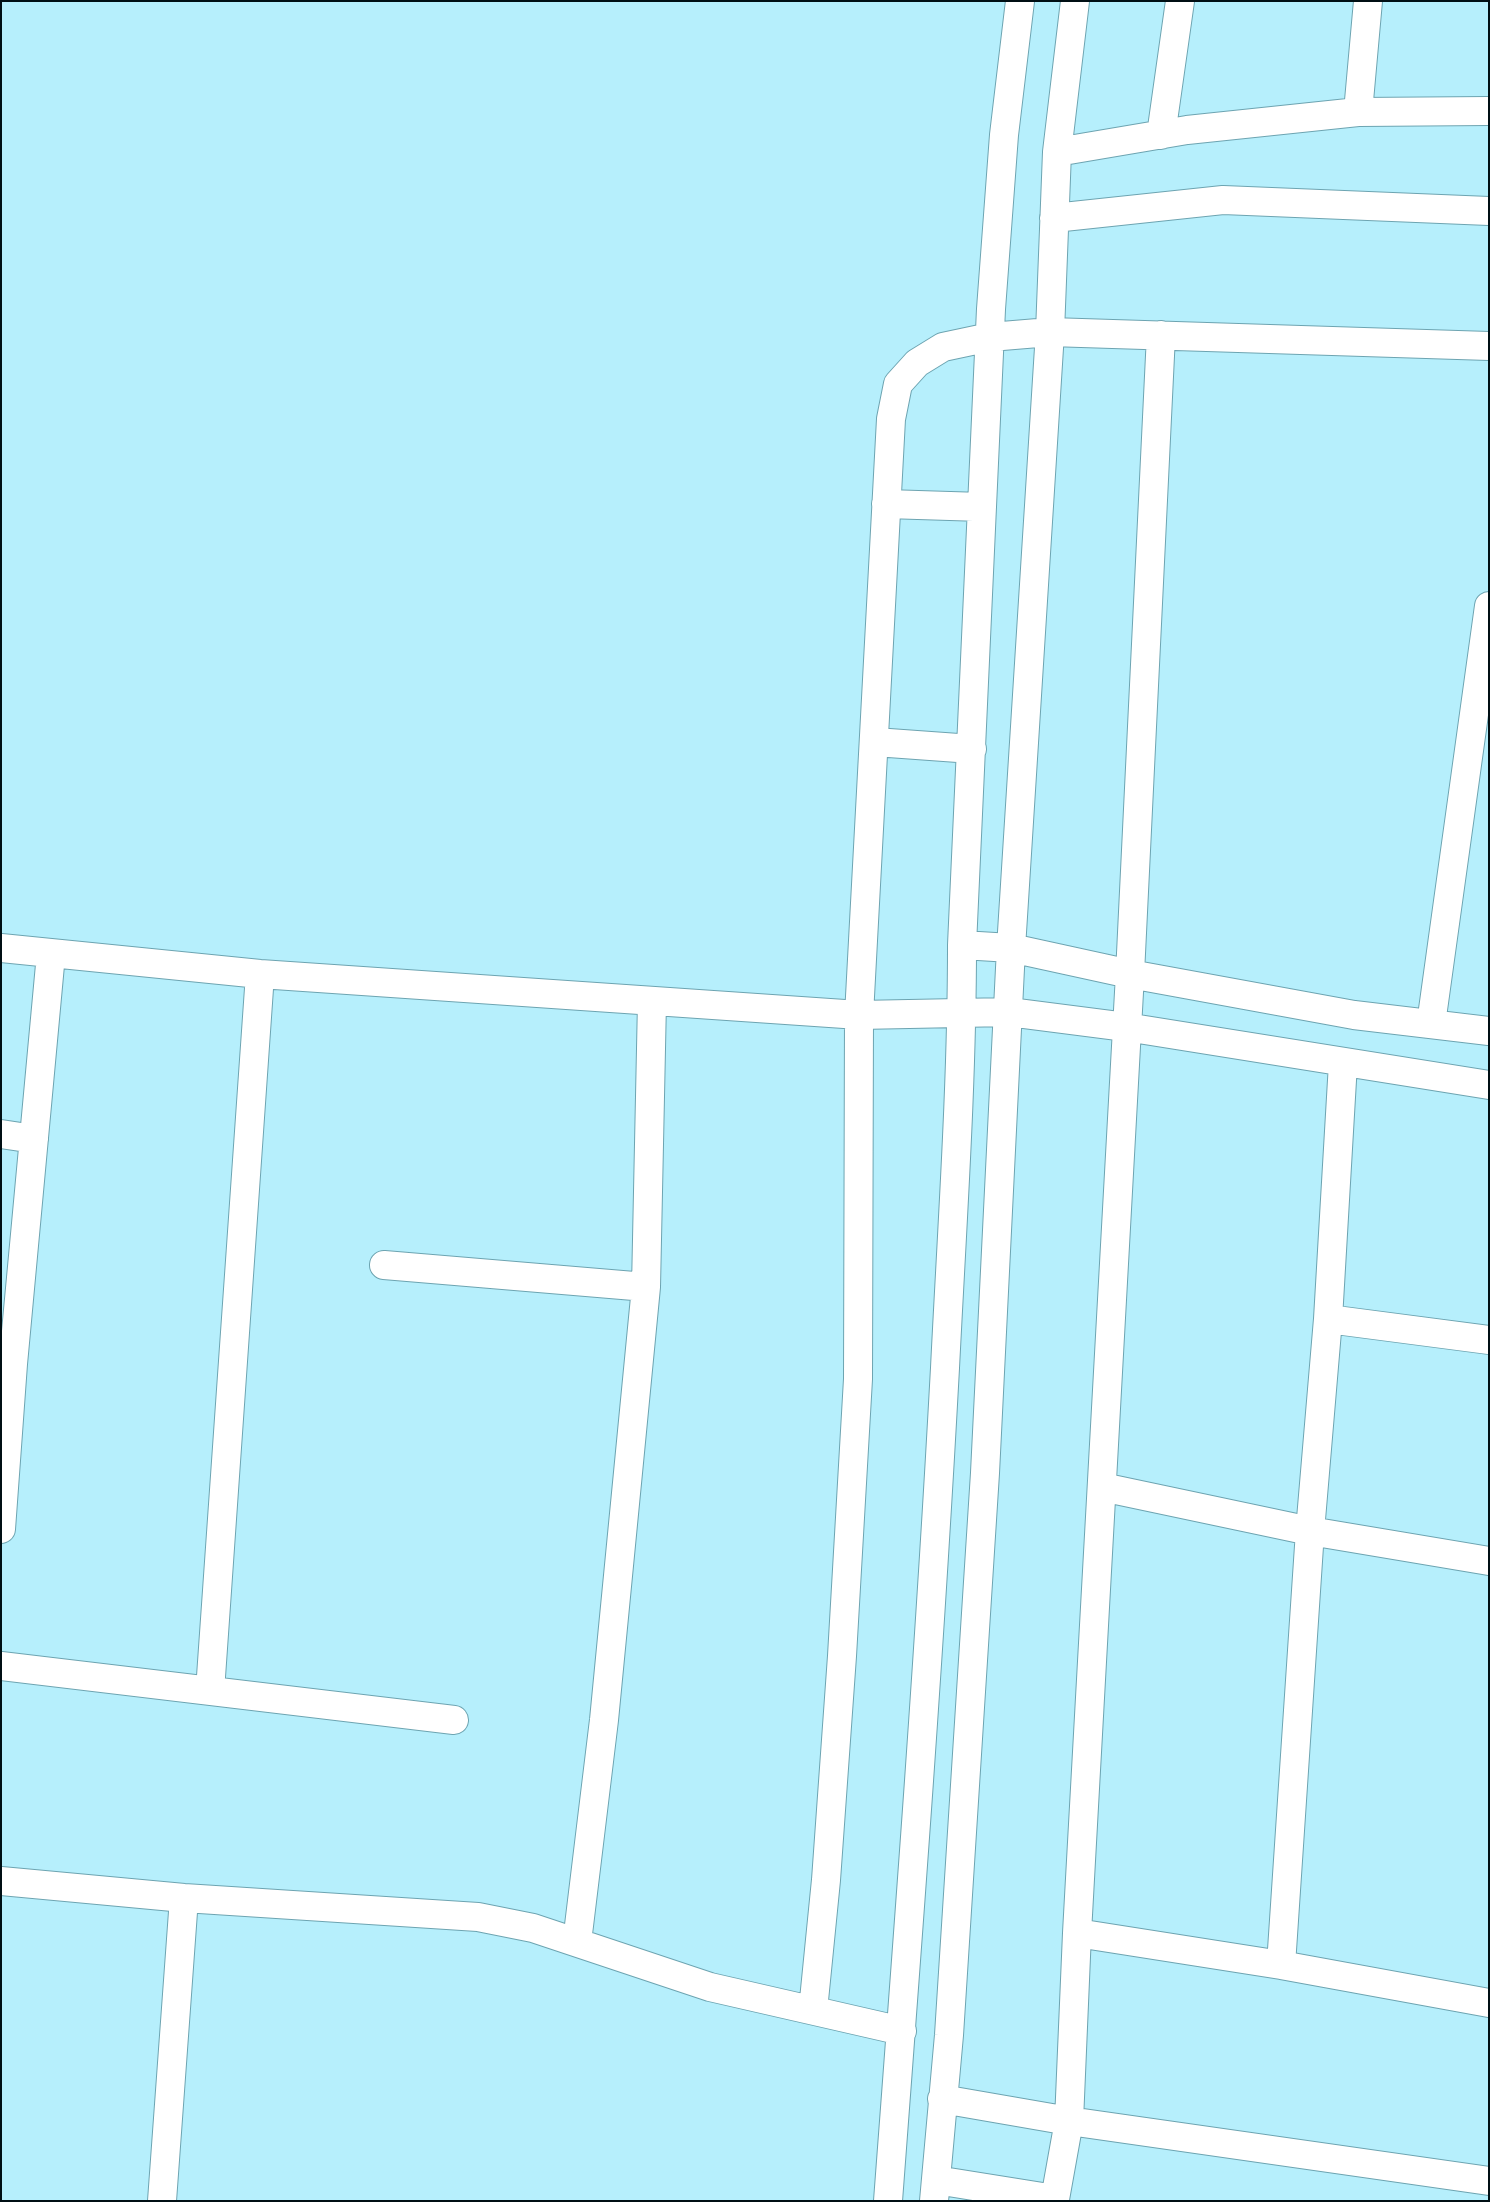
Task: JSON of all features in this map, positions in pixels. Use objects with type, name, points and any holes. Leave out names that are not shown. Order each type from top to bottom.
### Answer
[{"type":"street","points":[[888,2201],[902,2031],[939,1471],[962,1049],[962,945],[990,337],[1004,135],[1020,1]]},
{"type":"street","points":[[1075,1],[1057,152],[1050,332],[1010,948],[1009,1012],[985,1473],[949,2035],[935,2191],[1054,2200],[1069,2120],[1077,1933],[1130,974],[1161,335]]},
{"type":"street","points":[[1160,134],[1180,1]]},
{"type":"street","points":[[1358,112],[1368,1]]},
{"type":"street","points":[[1057,152],[1160,134],[1358,112],[1489,111]]},
{"type":"street","points":[[1054,218],[1223,200],[1489,211]]},
{"type":"street","points":[[813,2010],[827,1870],[858,1379],[859,1014],[891,419],[898,384],[917,363],[943,347],[990,337],[1050,332],[1489,346]]},
{"type":"street","points":[[886,504],[982,507]]},
{"type":"street","points":[[1431,1024],[1489,606]]},
{"type":"street","points":[[875,742],[972,749]]},
{"type":"street","points":[[962,945],[1010,948],[1130,974],[1354,1015],[1489,1031]]},
{"type":"street","points":[[1,948],[260,974],[652,1001],[859,1014],[1009,1012],[1126,1027],[1489,1085]]},
{"type":"street","points":[[1,1529],[7,1363],[34,1139],[52,954]]},
{"type":"street","points":[[210,1691],[260,974]]},
{"type":"street","points":[[578,1942],[604,1720],[646,1287],[652,1001]]},
{"type":"street","points":[[1281,1964],[1310,1531],[1328,1319],[1343,1063]]},
{"type":"street","points":[[1,1134],[34,1139]]},
{"type":"street","points":[[384,1265],[646,1287]]},
{"type":"street","points":[[1328,1319],[1489,1340]]},
{"type":"street","points":[[1102,1487],[1310,1531],[1489,1561]]},
{"type":"street","points":[[1,1666],[454,1720]]},
{"type":"street","points":[[1,1881],[184,1898],[478,1917],[533,1928],[710,1987],[902,2031]]},
{"type":"street","points":[[162,2201],[184,1898]]},
{"type":"street","points":[[1077,1933],[1281,1964],[1489,2003]]},
{"type":"street","points":[[942,2099],[1069,2120],[1489,2181]]}]
